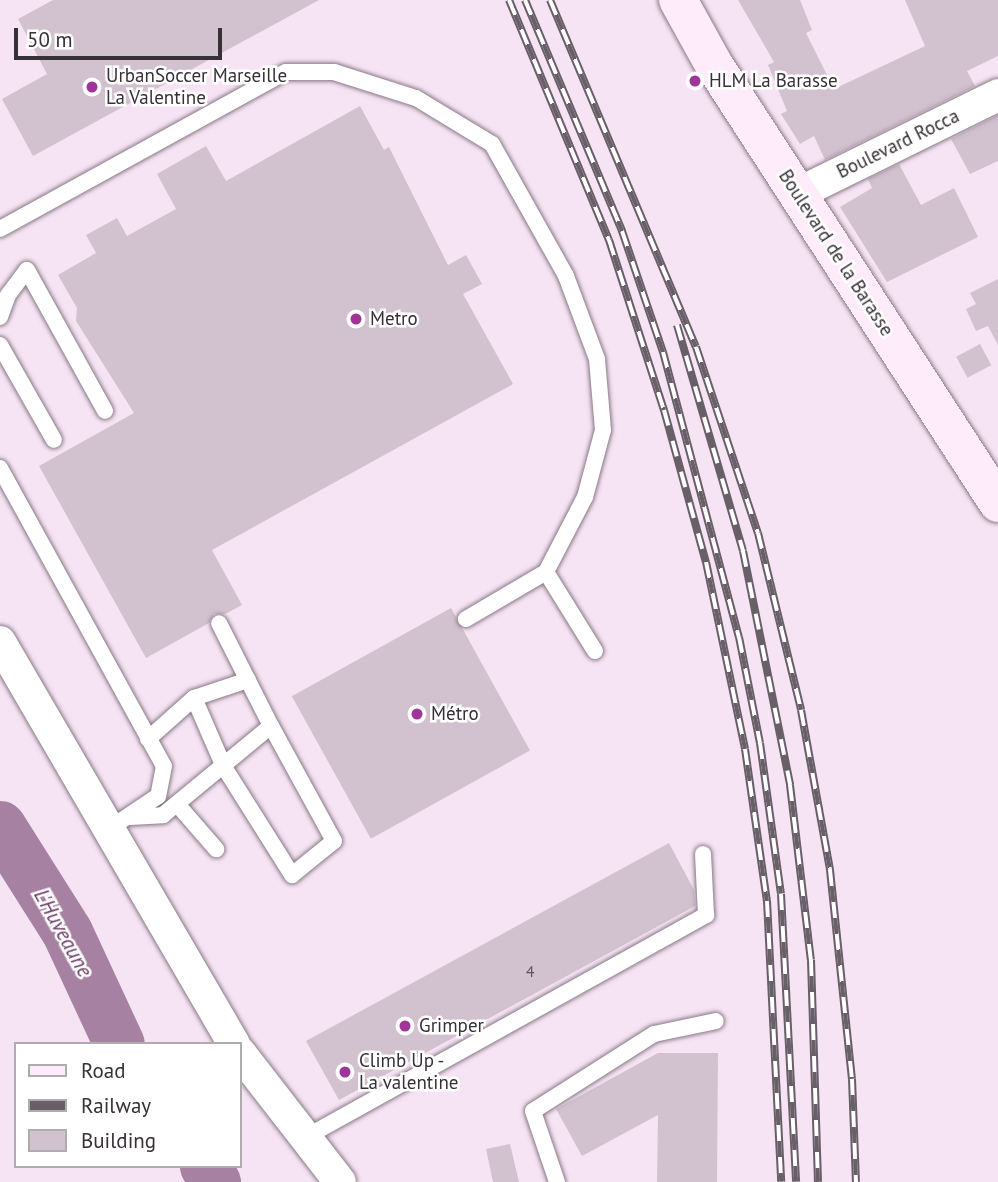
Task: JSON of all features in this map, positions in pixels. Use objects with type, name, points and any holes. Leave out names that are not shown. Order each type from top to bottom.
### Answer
[{"type":"main road","name":"Boulevard de la Barasse","points":[[678,0],[797,194],[998,503]]},
{"type":"street","name":"Boulevard Rocca","points":[[797,194],[998,95]]},
{"type":"street","points":[[0,642],[118,823],[233,1042]]},
{"type":"street","points":[[242,1056],[340,1182]]},
{"type":"lane","points":[[0,229],[286,72],[334,72],[416,97],[492,144],[566,275],[597,359],[603,430],[585,497],[546,572],[466,620]]},
{"type":"lane","points":[[0,317],[8,295],[27,270],[105,411]]},
{"type":"lane","points":[[0,345],[54,440]]},
{"type":"lane","points":[[0,468],[164,766],[158,796],[118,823]]},
{"type":"lane","points":[[546,572],[595,651]]},
{"type":"lane","points":[[194,698],[224,767],[292,876],[334,841],[219,623]]},
{"type":"lane","points":[[148,739],[194,698],[248,680]]},
{"type":"lane","points":[[118,823],[163,815],[271,726]]},
{"type":"lane","points":[[177,804],[216,849]]},
{"type":"lane","points":[[304,1138],[706,915],[703,854]]},
{"type":"lane","points":[[557,1182],[533,1111],[654,1034],[716,1021]]},
{"type":"building","name":"UrbanSoccer Marseille La Valentine","points":[[53,0],[319,0],[33,156],[2,99],[47,74],[18,19]]},
{"type":"building","points":[[738,0],[800,0],[812,30],[806,33],[834,89],[925,46],[905,0],[998,0],[998,56],[967,71],[975,86],[825,160],[814,136],[800,144],[781,114],[787,111],[768,65],[774,62]]},
{"type":"building","points":[[360,106],[384,150],[389,147],[448,265],[466,255],[482,284],[463,294],[513,384],[212,550],[242,605],[225,614],[214,614],[209,623],[146,658],[39,466],[134,413],[76,321],[77,308],[58,275],[96,253],[86,235],[117,218],[127,236],[176,209],[157,174],[206,146],[226,181]]},
{"type":"building","points":[[998,115],[998,161],[970,174],[951,139]]},
{"type":"building","points":[[899,164],[921,205],[954,188],[978,237],[887,282],[840,207],[872,188],[868,179]]},
{"type":"building","points":[[998,279],[998,345],[988,326],[976,331],[966,309],[976,304],[970,293]]},
{"type":"building","points":[[980,344],[991,365],[967,378],[956,357]]},
{"type":"building","name":"Métro","points":[[451,608],[530,751],[371,839],[292,696]]},
{"type":"building","points":[[669,843],[694,890],[695,906],[339,1100],[306,1041]]},
{"type":"building","points":[[658,1053],[718,1053],[717,1182],[657,1182],[658,1115],[582,1156],[556,1109]]},
{"type":"building","points":[[510,1144],[519,1182],[493,1182],[486,1149]]},
{"type":"waterway","name":"L'Huveaune","points":[[0,826],[67,932],[118,1042]]},
{"type":"waterway","name":"L'Huveaune","points":[[206,1168],[215,1182]]},
{"type":"railway","points":[[509,0],[609,240],[664,410],[706,562],[745,749],[767,901],[781,1182]]},
{"type":"railway","points":[[525,0],[622,231],[663,352],[739,637],[760,743],[781,894],[796,1182]]},
{"type":"railway","points":[[550,0],[696,347],[758,533],[801,710],[830,870],[852,1079],[856,1182]]},
{"type":"railway","points":[[677,325],[743,551],[790,785],[811,960],[818,1182]]},
{"type":"place","name":"HLM La Barasse","points":[[695,81]]},
{"type":"place","name":"UrbanSoccer Marseille La Valentine","points":[[92,87]]},
{"type":"place","name":"Metro","points":[[356,319]]},
{"type":"place","name":"Métro","points":[[417,714]]},
{"type":"place","name":"Grimper","points":[[405,1026]]},
{"type":"place","name":"Climb Up - La valentine","points":[[345,1072]]}]
